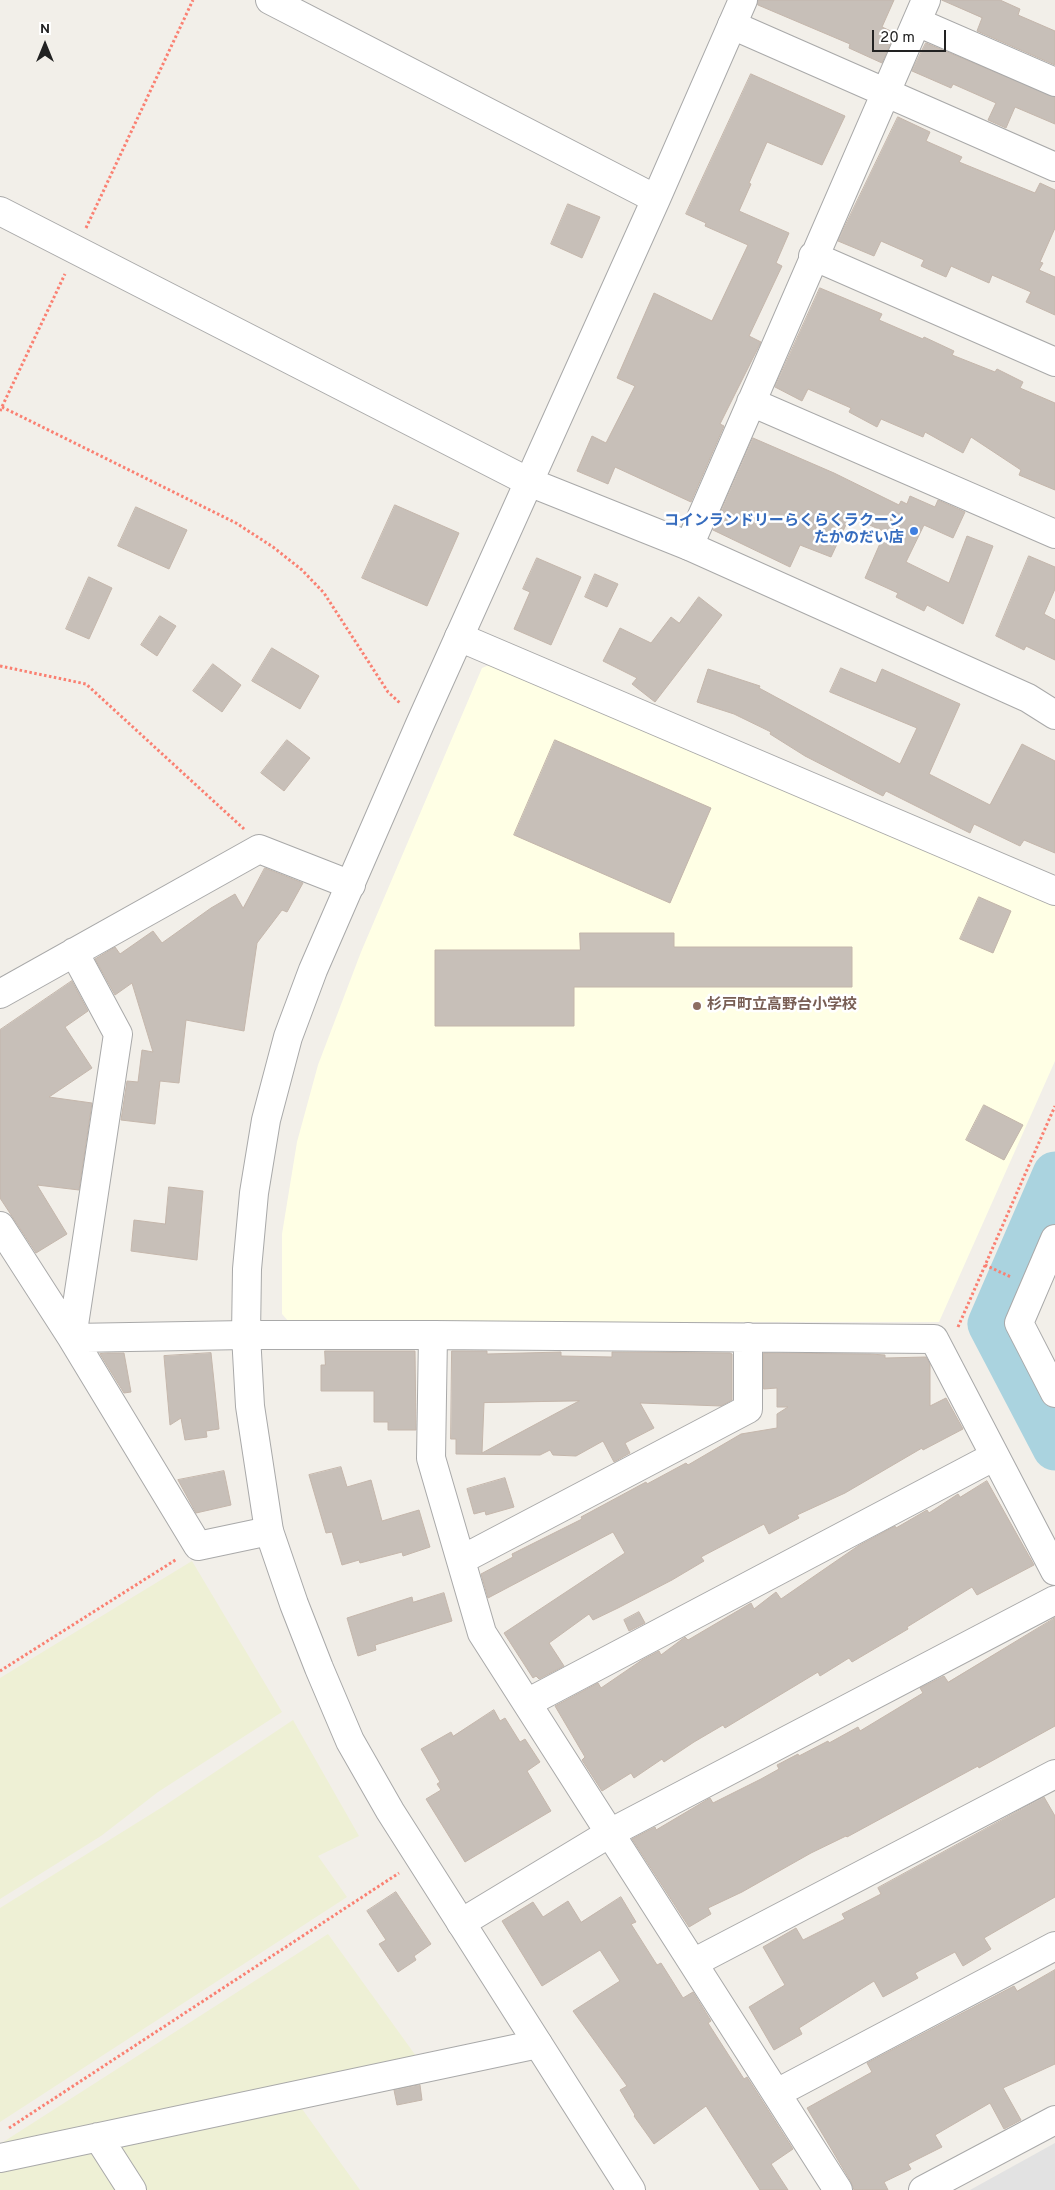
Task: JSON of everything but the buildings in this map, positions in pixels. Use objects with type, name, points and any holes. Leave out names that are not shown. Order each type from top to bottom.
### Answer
[{"type":"street","points":[[270,0],[656,199]]},
{"type":"street","points":[[631,2190],[421,1859],[350,1740],[294,1604],[270,1530],[250,1406],[246,1334],[248,1250],[254,1193],[266,1120],[288,1037],[313,970],[420,724],[656,199],[743,0]]},
{"type":"street","points":[[689,546],[813,256],[922,11],[1055,82]]},
{"type":"street","points":[[732,26],[1055,167]]},
{"type":"street","points":[[0,211],[529,482],[689,546],[1028,698],[1055,715]]},
{"type":"street","points":[[813,256],[1055,362]]},
{"type":"street","points":[[751,402],[1055,534]]},
{"type":"street","points":[[459,637],[1055,891]]},
{"type":"street","points":[[0,994],[259,849],[351,885]]},
{"type":"street","points":[[72,1338],[118,1034],[74,952]]},
{"type":"street","points":[[0,1226],[72,1338],[198,1546],[270,1530]]},
{"type":"street","points":[[1054,1390],[1019,1323],[1055,1239]]},
{"type":"street","points":[[72,1338],[246,1334],[934,1339],[1055,1571]]},
{"type":"street","points":[[433,1335],[431,1458],[482,1633],[838,2190]]},
{"type":"street","points":[[461,1560],[748,1410],[748,1337]]},
{"type":"street","points":[[527,1703],[995,1456]]},
{"type":"street","points":[[461,1923],[610,1833],[1055,1600]]},
{"type":"street","points":[[693,1962],[1055,1774]]},
{"type":"street","points":[[777,2094],[1055,1946]]},
{"type":"street","points":[[0,2158],[538,2044]]},
{"type":"street","points":[[923,2190],[1055,2120]]},
{"type":"street","points":[[98,2137],[132,2190]]},
{"type":"path","points":[[193,0],[1,409],[236,523],[274,547],[302,570],[324,593],[388,692],[420,724]]},
{"type":"path","points":[[0,666],[86,684],[250,835],[259,849]]},
{"type":"path","points":[[0,1671],[198,1546]]},
{"type":"path","points":[[8,2128],[421,1859]]},
{"type":"shaded area","name":"杉戸町立高野台小学校","points":[[494,663],[1055,904],[1055,1061],[939,1322],[289,1322],[282,1314],[282,1234],[297,1142],[318,1065],[361,952],[482,668]]},
{"type":"shaded area","points":[[192,1561],[282,1712],[158,1792],[101,1836],[0,1899],[0,1678]]},
{"type":"shaded area","points":[[293,1720],[359,1836],[318,1856],[347,1897],[0,2122],[0,1908],[164,1806]]},
{"type":"shaded area","points":[[328,1934],[416,2056],[0,2148],[0,2144]]},
{"type":"shaded area","points":[[300,2106],[360,2190],[142,2190],[111,2143]]},
{"type":"shaded area","points":[[1055,2143],[1055,2190],[970,2190]]},
{"type":"shaded area","points":[[91,2148],[117,2190],[0,2190],[0,2169]]},
{"type":"waterway","points":[[1055,1174],[990,1324],[1055,1448]]},
{"type":"place","name":"コインランドリーらくらくラクーン たかのだい店","points":[[914,531]]},
{"type":"place","name":"杉戸町立高野台小学校","points":[[697,1006]]}]
